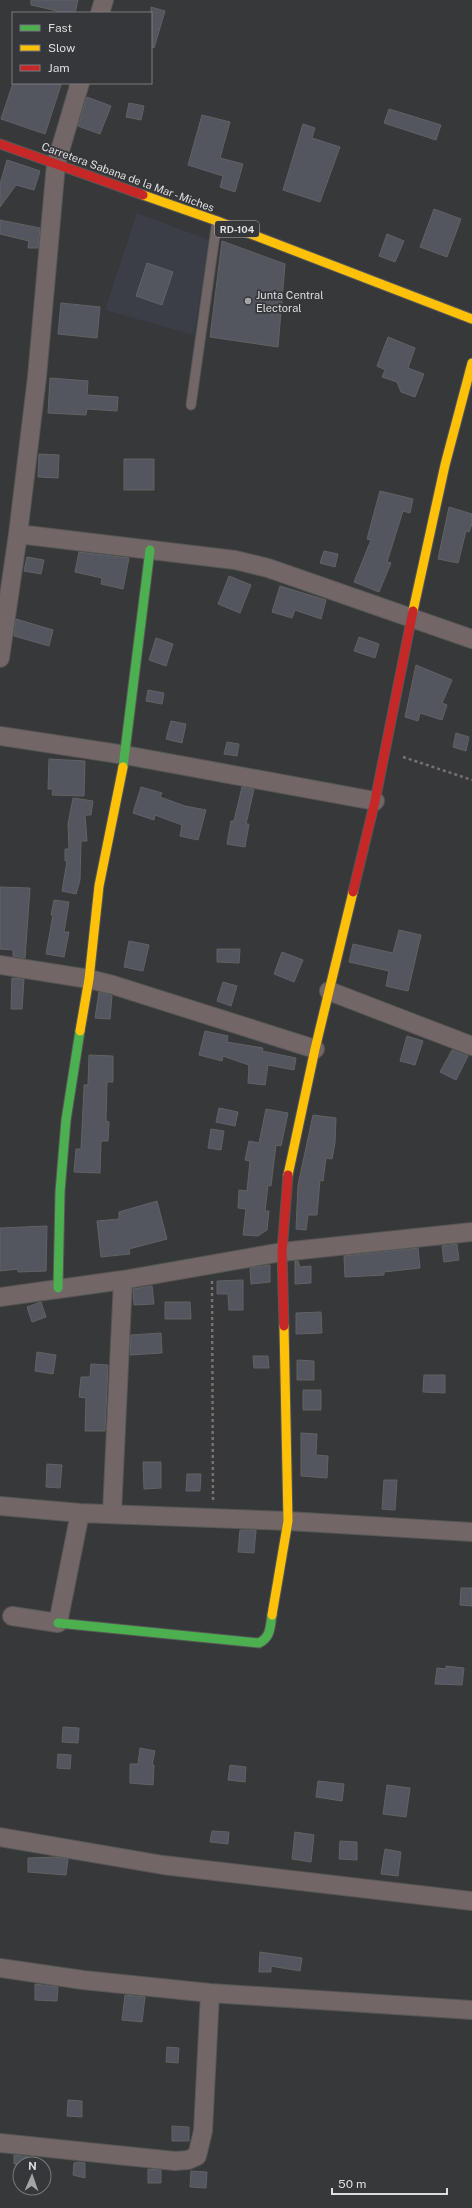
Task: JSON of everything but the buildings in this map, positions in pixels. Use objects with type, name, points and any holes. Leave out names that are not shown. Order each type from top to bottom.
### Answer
[{"type":"street","points":[[100,12],[104,0]]},
{"type":"street","points":[[0,658],[18,534],[37,377],[56,164],[80,84]]},
{"type":"street","name":"Carretera Sabana de la Mar - Miches","points":[[0,144],[217,221],[472,319]]},
{"type":"street","points":[[12,1616],[58,1623],[259,1643],[265,1640],[269,1634],[288,1521],[282,1252],[286,1183],[315,1049],[375,802],[445,465],[472,363]]},
{"type":"street","points":[[18,534],[235,560],[268,568],[472,639]]},
{"type":"street","points":[[58,1288],[60,1192],[66,1120],[89,979],[98,886],[125,755],[150,550]]},
{"type":"street","points":[[0,736],[125,755],[375,802]]},
{"type":"street","points":[[0,965],[89,979],[158,999],[315,1049]]},
{"type":"street","points":[[329,991],[472,1046]]},
{"type":"street","points":[[0,1297],[123,1280],[282,1252],[472,1232]]},
{"type":"street","points":[[112,1513],[123,1280]]},
{"type":"street","points":[[0,1506],[80,1513],[112,1513],[288,1521],[472,1532]]},
{"type":"street","points":[[58,1623],[80,1513]]},
{"type":"street","points":[[0,1836],[163,1865],[472,1901]]},
{"type":"street","points":[[0,1968],[83,1980],[210,1993],[472,2010]]},
{"type":"street","points":[[0,2142],[175,2161],[188,2160],[197,2156],[203,2131],[210,1993]]},
{"type":"lane","points":[[191,405],[217,221]]},
{"type":"path","points":[[385,751],[472,780]]},
{"type":"path","points":[[212,1265],[213,1518]]},
{"type":"shaded area","points":[[137,213],[209,240],[194,335],[105,310]]},
{"type":"traffic: fast","points":[[123,767],[150,550]]},
{"type":"traffic: fast","points":[[58,1288],[60,1192],[66,1120],[80,1031]]},
{"type":"traffic: fast","points":[[58,1623],[259,1643],[268,1635],[272,1615]]},
{"type":"traffic: slow","points":[[143,195],[217,221],[472,319]]},
{"type":"traffic: slow","points":[[413,611],[445,465],[472,363]]},
{"type":"traffic: slow","points":[[80,1031],[89,979],[99,886],[123,767]]},
{"type":"traffic: slow","points":[[288,1175],[315,1049],[353,892]]},
{"type":"traffic: slow","points":[[272,1615],[288,1521],[284,1326]]},
{"type":"traffic: jam","points":[[0,144],[143,195]]},
{"type":"traffic: jam","points":[[353,892],[375,801],[413,611]]},
{"type":"traffic: jam","points":[[284,1326],[282,1252],[288,1175]]},
{"type":"place","name":"Junta Central Electoral","points":[[248,301]]}]
